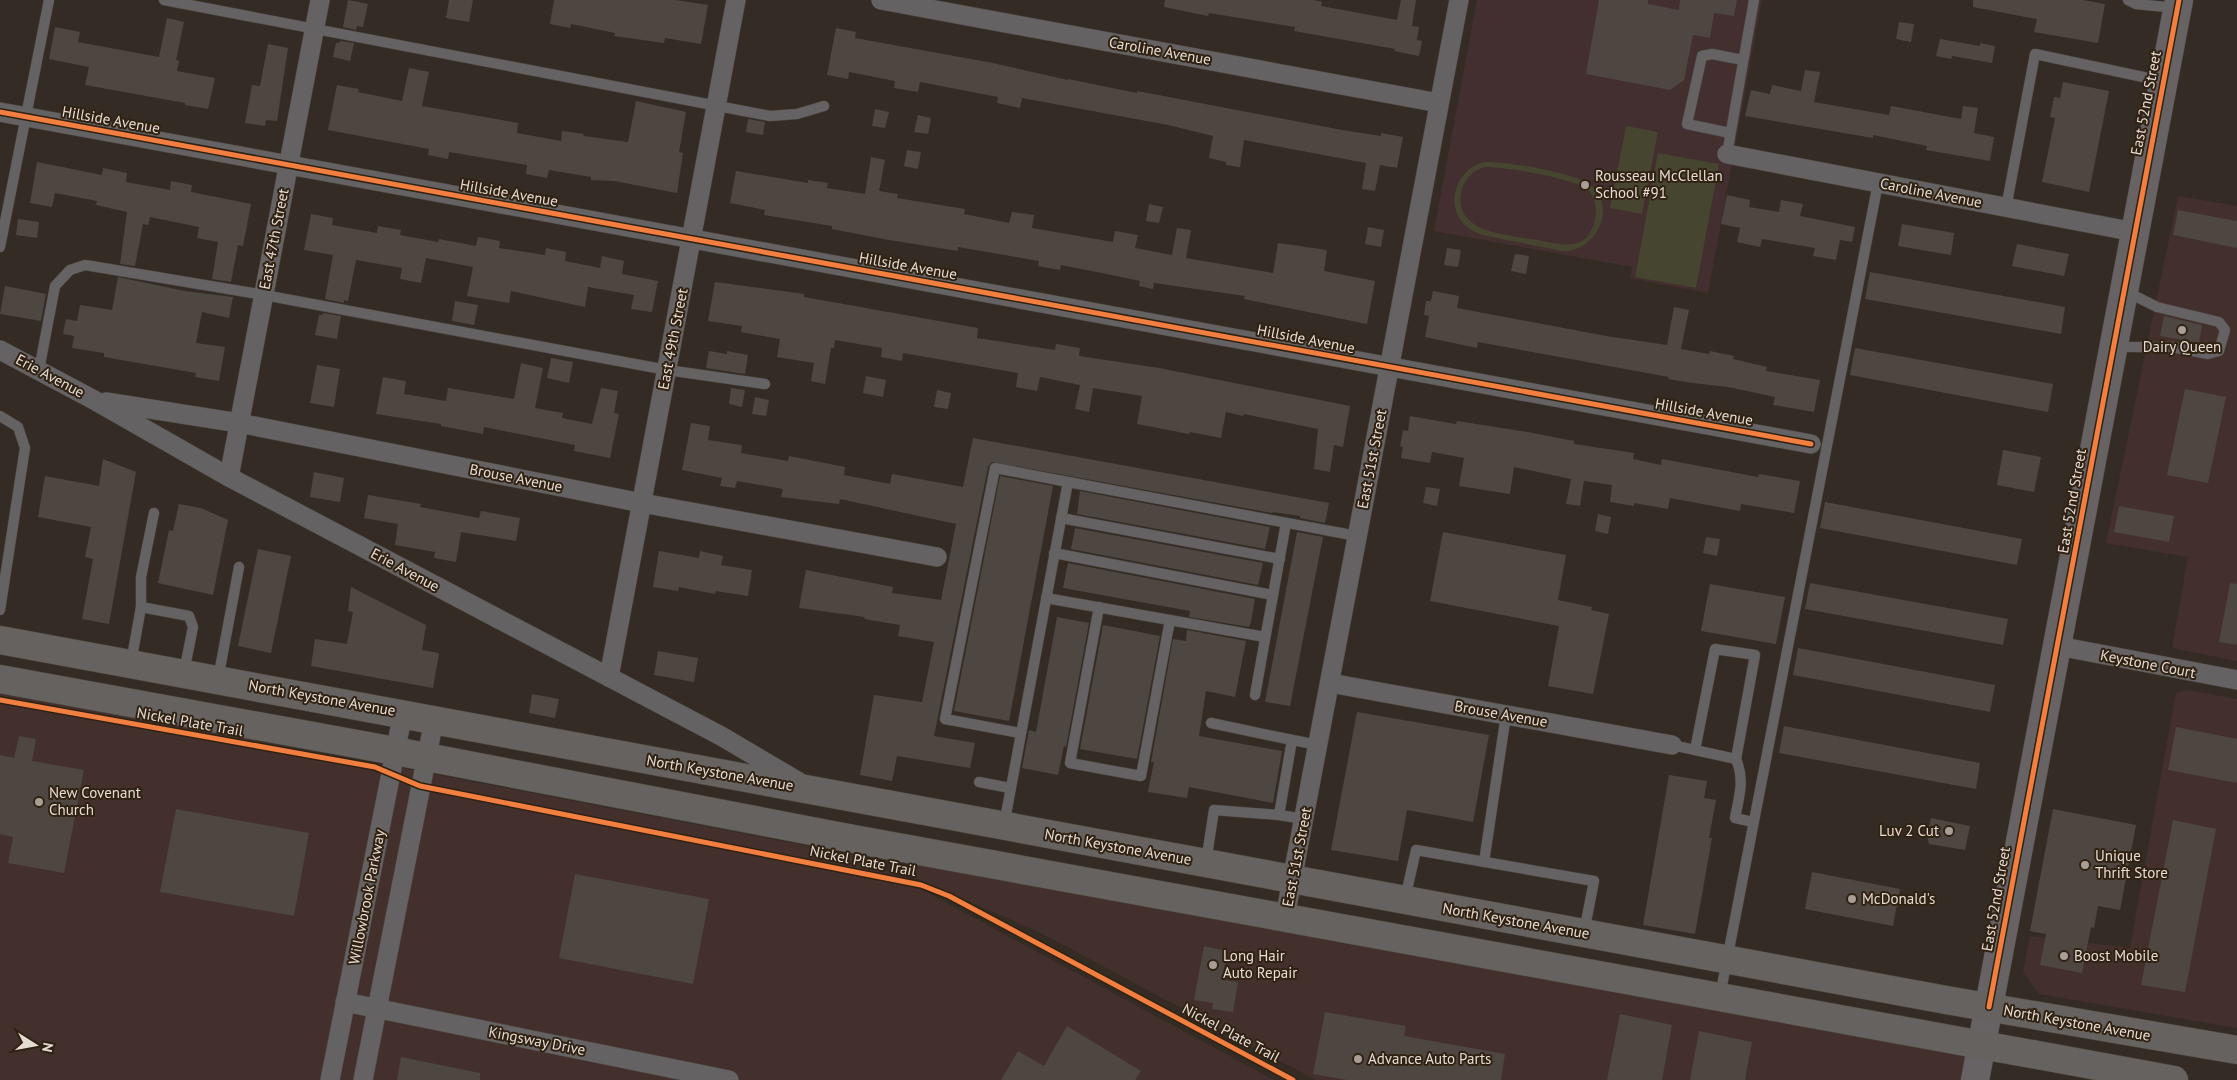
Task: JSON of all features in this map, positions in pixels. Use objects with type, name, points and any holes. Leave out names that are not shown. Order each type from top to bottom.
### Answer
[{"type":"main road","name":"North Keystone Avenue","points":[[0,640],[403,713],[1584,933],[2237,1050]]},
{"type":"main road","points":[[0,679],[395,751],[848,838],[2174,1080]]},
{"type":"street","name":"East 47th Street","points":[[229,477],[320,0]]},
{"type":"street","name":"East 49th Street","points":[[609,677],[736,0]]},
{"type":"street","name":"Caroline Avenue","points":[[881,0],[1439,103]]},
{"type":"street","name":"East 51st Street","points":[[1285,917],[1459,0]]},
{"type":"street","name":"East 52nd Street","points":[[1975,1080],[2178,4]]},
{"type":"street","name":"Hillside Avenue","points":[[0,112],[1811,444]]},
{"type":"street","name":"Caroline Avenue","points":[[1727,154],[2135,232]]},
{"type":"street","name":"Erie Avenue","points":[[0,350],[94,400],[229,477],[721,736],[811,789]]},
{"type":"street","name":"Brouse Avenue","points":[[94,400],[239,423],[642,503],[937,557]]},
{"type":"street","name":"Keystone Court","points":[[2058,646],[2237,680]]},
{"type":"street","name":"Brouse Avenue","points":[[1330,683],[1672,745]]},
{"type":"street","name":"Willowbrook Parkway","points":[[330,1080],[403,713]]},
{"type":"street","name":"Willowbrook Parkway","points":[[363,1080],[434,720]]},
{"type":"street","name":"Kingsway Drive","points":[[345,1002],[729,1080]]},
{"type":"lane","points":[[0,247],[49,0]]},
{"type":"lane","points":[[164,0],[770,116],[797,114],[824,106]]},
{"type":"lane","points":[[1727,154],[1754,0]]},
{"type":"lane","points":[[2132,2],[2178,4]]},
{"type":"lane","points":[[1730,133],[1687,124],[1702,56],[1712,54],[1743,60]]},
{"type":"lane","points":[[2006,208],[2035,54],[2163,81]]},
{"type":"lane","points":[[1720,997],[1726,959],[1748,874],[1753,822],[1878,183]]},
{"type":"lane","points":[[39,370],[55,286],[70,270],[85,265],[264,295],[667,370],[765,384]]},
{"type":"lane","points":[[2113,347],[2172,347],[2208,354],[2219,351],[2223,341],[2225,330],[2219,322],[2157,307],[2124,290]]},
{"type":"lane","points":[[0,416],[18,427],[25,448],[2,583],[0,610]]},
{"type":"lane","points":[[1020,733],[946,719],[995,468],[1357,536]]},
{"type":"lane","points":[[1004,826],[1068,482]]},
{"type":"lane","points":[[130,664],[141,607],[141,577],[154,513]]},
{"type":"lane","points":[[1061,518],[1280,559]]},
{"type":"lane","points":[[1255,695],[1286,523]]},
{"type":"lane","points":[[1054,553],[1273,595]]},
{"type":"lane","points":[[218,680],[239,567]]},
{"type":"lane","points":[[1046,598],[1265,637]]},
{"type":"lane","points":[[141,607],[189,616],[193,627],[184,673]]},
{"type":"lane","points":[[1099,607],[1070,763],[1124,773],[1142,776],[1170,620]]},
{"type":"lane","points":[[1696,750],[1715,649],[1755,655],[1736,759],[1741,771],[1742,784],[1735,818],[1753,822]]},
{"type":"lane","points":[[1484,862],[1506,715]]},
{"type":"lane","points":[[1210,724],[1318,745]]},
{"type":"lane","points":[[1279,815],[1292,740]]},
{"type":"lane","points":[[1672,745],[1736,759]]},
{"type":"lane","points":[[979,782],[1010,788]]},
{"type":"lane","points":[[1206,863],[1214,810],[1304,819]]},
{"type":"lane","points":[[1404,900],[1416,850],[1594,881],[1584,933]]},
{"type":"shaded area","name":"Rousseau McClellan School #91","points":[[1477,0],[1762,0],[1708,293],[1630,278],[1632,267],[1434,231]]},
{"type":"shaded area","points":[[2178,196],[2237,206],[2237,661],[2172,648],[2188,557],[2106,543]]},
{"type":"shaded area","points":[[2188,690],[2237,699],[2237,1028],[2039,994],[2023,972],[2030,936],[2130,948],[2176,693]]},
{"type":"shaded area","points":[[0,691],[849,854],[865,859],[1274,1080],[0,1080]]},
{"type":"shaded area","points":[[906,860],[1969,1052],[1964,1080],[1316,1080],[1039,932],[907,874]]},
{"type":"green space","points":[[1626,126],[1658,132],[1642,214],[1610,208]]},
{"type":"green space","points":[[1658,153],[1719,164],[1696,288],[1635,277]]},
{"type":"green space","points":[[1484,162],[1494,162],[1523,166],[1571,176],[1591,185],[1598,193],[1602,203],[1603,214],[1595,234],[1579,248],[1568,251],[1479,234],[1462,222],[1455,204],[1457,186],[1475,165]],"holes":[[[1485,167],[1554,177],[1569,181],[1588,190],[1595,202],[1596,209],[1594,224],[1587,237],[1577,243],[1561,244],[1498,234],[1473,224],[1465,215],[1461,204],[1462,189],[1474,172]]]},
{"type":"building","points":[[348,0],[368,4],[363,27],[357,26],[356,30],[343,27]]},
{"type":"building","points":[[449,0],[473,0],[469,22],[446,18]]},
{"type":"building","points":[[554,0],[676,0],[708,5],[701,44],[665,38],[664,43],[614,36],[615,33],[571,24],[570,28],[550,24]]},
{"type":"building","points":[[1165,0],[1313,0],[1322,2],[1321,6],[1397,20],[1401,0],[1416,0],[1412,26],[1419,27],[1417,40],[1422,41],[1419,56],[1394,51],[1395,49],[1294,31],[1295,27],[1209,13],[1208,16],[1164,7]]},
{"type":"building","points":[[1599,0],[1648,0],[1648,4],[1679,10],[1680,0],[1737,0],[1734,16],[1714,13],[1710,38],[1693,35],[1684,80],[1670,90],[1586,74]]},
{"type":"building","points":[[1973,0],[2083,0],[2105,4],[2098,43],[2034,32],[2037,19],[1973,7]]},
{"type":"building","points":[[167,18],[184,22],[176,60],[179,61],[177,71],[215,78],[208,109],[85,85],[89,67],[49,59],[55,27],[80,32],[78,42],[159,57]]},
{"type":"building","points":[[1899,22],[1914,24],[1911,42],[1896,39]]},
{"type":"building","points":[[836,28],[856,32],[855,38],[993,63],[1068,80],[1137,93],[1137,91],[1342,130],[1381,136],[1381,133],[1403,137],[1397,168],[1380,165],[1375,191],[1362,189],[1366,163],[1244,140],[1240,167],[1226,165],[1226,162],[1209,158],[1213,136],[1168,125],[1022,98],[1020,108],[997,103],[998,97],[920,82],[918,92],[894,88],[895,81],[849,72],[848,79],[827,75]]},
{"type":"building","points":[[1940,39],[1980,46],[1980,43],[1995,46],[1992,63],[1952,56],[1951,59],[1936,56]]},
{"type":"building","points":[[340,41],[354,43],[350,61],[333,57],[336,43]]},
{"type":"building","points":[[268,44],[288,48],[277,121],[266,120],[265,126],[245,123],[252,85],[260,86]]},
{"type":"building","points":[[409,68],[429,72],[422,106],[518,123],[517,133],[561,141],[562,131],[628,142],[636,101],[686,112],[679,152],[683,153],[677,193],[614,181],[591,180],[591,177],[549,170],[547,178],[526,174],[527,165],[449,152],[448,159],[428,155],[429,149],[328,130],[337,85],[359,89],[358,92],[402,101]]},
{"type":"building","points":[[1805,70],[1820,72],[1814,102],[1889,115],[1891,106],[1961,119],[1963,106],[1978,108],[1974,133],[1994,137],[1990,161],[1926,150],[1927,146],[1873,135],[1873,138],[1745,116],[1751,90],[1770,94],[1772,85],[1801,91]]},
{"type":"building","points":[[2063,82],[2109,91],[2089,192],[2042,182],[2055,118],[2050,117],[2054,97],[2060,98]]},
{"type":"building","points":[[875,109],[889,112],[885,128],[872,126]]},
{"type":"building","points":[[918,115],[931,118],[928,134],[914,132]]},
{"type":"building","points":[[748,119],[765,122],[763,135],[746,132]]},
{"type":"building","points":[[907,150],[921,152],[918,169],[904,166]]},
{"type":"building","points":[[871,157],[885,160],[879,191],[898,194],[897,198],[965,209],[964,214],[1009,223],[1012,212],[1034,215],[1032,228],[1113,242],[1115,231],[1138,235],[1135,248],[1172,255],[1177,228],[1191,230],[1186,258],[1273,273],[1278,243],[1327,250],[1324,271],[1375,281],[1367,324],[1244,299],[1245,296],[1154,283],[1153,289],[1139,286],[1140,281],[1061,265],[1060,270],[1038,266],[1039,261],[958,247],[958,251],[889,240],[832,229],[832,226],[764,215],[765,210],[730,203],[736,171],[808,183],[808,180],[828,183],[827,188],[865,194]]},
{"type":"building","points":[[37,162],[102,175],[103,168],[127,173],[126,182],[170,190],[171,181],[192,185],[191,192],[251,204],[243,246],[238,245],[231,282],[212,279],[218,242],[197,238],[199,227],[150,217],[148,225],[143,224],[135,266],[120,264],[127,212],[96,205],[97,201],[55,193],[52,207],[30,203]]},
{"type":"building","points":[[1727,195],[1750,200],[1749,207],[1779,212],[1781,200],[1803,204],[1800,216],[1855,227],[1852,242],[1840,240],[1836,260],[1813,256],[1815,248],[1762,239],[1760,247],[1737,242],[1740,228],[1721,224]]},
{"type":"building","points":[[1149,204],[1163,207],[1159,223],[1146,221]]},
{"type":"building","points":[[2178,210],[2237,221],[2237,248],[2173,235]]},
{"type":"building","points":[[311,214],[333,218],[332,225],[377,233],[378,226],[401,230],[400,235],[438,242],[439,239],[476,246],[478,237],[500,241],[499,248],[545,255],[546,248],[566,252],[565,261],[600,268],[602,256],[624,261],[622,274],[658,281],[652,312],[631,309],[634,295],[588,287],[585,307],[511,291],[509,303],[467,296],[473,267],[426,258],[421,283],[400,279],[402,268],[356,260],[348,301],[344,300],[344,303],[325,299],[333,255],[304,250]]},
{"type":"building","points":[[18,219],[39,222],[37,238],[16,235]]},
{"type":"building","points":[[1902,224],[1954,233],[1951,255],[1898,246]]},
{"type":"building","points":[[1368,227],[1384,230],[1381,247],[1365,244]]},
{"type":"building","points":[[2017,244],[2069,254],[2064,276],[2012,266]]},
{"type":"building","points":[[1447,248],[1461,250],[1458,267],[1444,265]]},
{"type":"building","points":[[1515,254],[1529,256],[1526,274],[1511,271]]},
{"type":"building","points":[[1870,272],[2065,307],[2061,334],[1865,299]]},
{"type":"building","points":[[118,277],[185,291],[233,297],[229,318],[202,312],[196,343],[225,347],[219,381],[195,377],[196,373],[104,357],[104,353],[72,348],[74,336],[63,334],[66,319],[77,321],[80,305],[112,310]]},
{"type":"building","points":[[715,282],[804,294],[804,297],[978,328],[977,338],[1055,350],[1056,344],[1080,348],[1079,356],[1159,368],[1350,406],[1343,447],[1334,445],[1330,472],[1314,469],[1318,429],[1226,412],[1221,438],[1190,432],[1189,434],[1137,424],[1142,396],[1093,388],[1089,412],[1075,409],[1080,385],[1040,377],[1037,391],[1016,387],[1018,373],[903,353],[902,361],[881,357],[882,348],[835,340],[834,348],[831,348],[825,384],[811,381],[814,363],[777,357],[780,339],[741,332],[742,326],[708,321]]},
{"type":"building","points":[[5,286],[46,294],[41,321],[0,314]]},
{"type":"building","points":[[1433,291],[1459,296],[1457,308],[1606,336],[1667,345],[1674,307],[1689,310],[1681,349],[1709,354],[1710,351],[1734,356],[1733,359],[1767,367],[1766,371],[1820,380],[1814,412],[1773,405],[1775,397],[1728,387],[1668,379],[1669,377],[1478,342],[1477,348],[1425,337],[1429,316],[1424,315],[1426,301],[1431,301]]},
{"type":"building","points":[[455,301],[478,305],[474,325],[452,321]]},
{"type":"building","points":[[323,313],[341,316],[337,339],[315,335],[319,315]]},
{"type":"building","name":"Dairy Queen","points":[[2164,316],[2202,325],[2199,343],[2160,336]]},
{"type":"building","points":[[1855,348],[2053,384],[2048,412],[1850,375]]},
{"type":"building","points":[[709,351],[727,354],[727,351],[748,355],[745,374],[706,368]]},
{"type":"building","points":[[551,358],[573,362],[569,383],[547,378]]},
{"type":"building","points":[[521,363],[543,368],[535,408],[563,413],[562,418],[592,424],[601,388],[618,391],[614,413],[619,414],[610,458],[574,451],[575,445],[484,427],[483,434],[441,426],[441,424],[376,414],[383,377],[406,381],[404,394],[446,401],[448,388],[514,399]]},
{"type":"building","points":[[317,365],[340,369],[334,407],[310,403]]},
{"type":"building","points":[[866,376],[886,380],[883,397],[863,393]]},
{"type":"building","points":[[731,388],[745,390],[742,407],[729,404]]},
{"type":"building","points":[[2185,389],[2226,397],[2208,483],[2167,475]]},
{"type":"building","points":[[937,390],[951,393],[948,409],[934,407]]},
{"type":"building","points":[[755,397],[769,400],[766,416],[752,414]]},
{"type":"building","points":[[1410,416],[1456,424],[1457,421],[1528,432],[1574,441],[1574,444],[1634,453],[1633,459],[1661,465],[1662,459],[1758,477],[1759,474],[1800,481],[1794,513],[1741,504],[1740,511],[1670,498],[1668,509],[1634,503],[1634,506],[1610,502],[1612,485],[1584,481],[1580,506],[1566,504],[1571,479],[1514,467],[1510,494],[1459,486],[1464,458],[1432,452],[1430,463],[1401,458],[1403,447],[1400,446],[1403,430],[1408,431]]},
{"type":"building","points":[[691,423],[710,426],[708,440],[742,445],[741,453],[788,461],[789,456],[845,467],[844,475],[890,484],[892,474],[963,487],[973,438],[1329,503],[1325,523],[1300,518],[1300,516],[1272,513],[992,462],[988,467],[934,736],[975,743],[970,768],[897,756],[892,781],[860,775],[874,695],[922,702],[934,642],[898,636],[900,625],[864,619],[865,617],[799,608],[806,570],[893,587],[892,593],[941,600],[956,524],[840,499],[839,504],[781,497],[783,489],[737,481],[735,488],[720,486],[722,478],[682,470]]},
{"type":"building","points":[[2003,450],[2041,457],[2034,492],[1997,485]]},
{"type":"building","points":[[103,459],[136,472],[109,624],[82,619],[93,559],[85,557],[91,527],[38,517],[45,476],[99,486]]},
{"type":"building","points":[[314,472],[344,478],[340,502],[310,497]]},
{"type":"building","points":[[1000,476],[1053,486],[1009,721],[954,711]]},
{"type":"building","points":[[1426,487],[1440,489],[1437,506],[1423,503]]},
{"type":"building","points":[[1080,491],[1270,527],[1265,549],[1077,514]]},
{"type":"building","points":[[368,495],[421,504],[420,507],[479,518],[481,511],[520,518],[516,541],[461,532],[456,562],[434,558],[435,552],[395,545],[398,524],[364,518]]},
{"type":"building","points":[[1825,502],[2022,539],[2017,565],[1820,528]]},
{"type":"building","points":[[179,504],[201,508],[228,520],[213,595],[158,583],[169,530],[173,531]]},
{"type":"building","points":[[2119,506],[2174,516],[2169,542],[2114,532]]},
{"type":"building","points":[[1598,514],[1611,517],[1608,534],[1595,531]]},
{"type":"building","points":[[1075,528],[1263,563],[1258,585],[1071,549]]},
{"type":"building","points":[[1297,532],[1323,537],[1290,706],[1265,702]]},
{"type":"building","points":[[1443,532],[1566,555],[1558,600],[1592,607],[1591,610],[1609,614],[1593,694],[1548,686],[1559,626],[1430,601]]},
{"type":"building","points":[[1706,537],[1720,539],[1717,556],[1703,553]]},
{"type":"building","points":[[258,549],[291,556],[271,653],[238,646]]},
{"type":"building","points":[[659,551],[699,558],[700,551],[723,556],[721,565],[752,570],[748,596],[716,591],[715,594],[679,587],[678,591],[653,587]]},
{"type":"building","points":[[1068,563],[1255,599],[1251,622],[1249,627],[1189,617],[1190,611],[1063,588]]},
{"type":"building","points":[[1810,583],[2008,619],[2003,645],[1805,609]]},
{"type":"building","points":[[2230,583],[2237,584],[2237,645],[2219,642]]},
{"type":"building","points":[[1710,584],[1785,597],[1776,644],[1701,631]]},
{"type":"building","points":[[351,587],[426,625],[422,650],[439,653],[433,688],[311,666],[315,639],[347,644],[353,612],[348,611]]},
{"type":"building","points":[[1057,617],[1089,623],[1066,747],[1064,746],[1058,775],[1022,768],[1029,730],[1036,732]]},
{"type":"building","points":[[1103,625],[1160,636],[1137,759],[1080,749]]},
{"type":"building","points":[[1187,630],[1246,641],[1235,697],[1206,691],[1199,736],[1282,751],[1273,803],[1189,787],[1187,798],[1148,792],[1154,762],[1151,762],[1173,639],[1186,641]]},
{"type":"building","points":[[1798,648],[1995,685],[1990,712],[1793,675]]},
{"type":"building","points":[[658,651],[698,658],[694,682],[654,675]]},
{"type":"building","points":[[532,694],[559,699],[555,718],[529,713]]},
{"type":"building","points":[[1357,712],[1489,735],[1473,822],[1407,810],[1398,861],[1331,850]]},
{"type":"building","points":[[1784,726],[1980,763],[1976,789],[1779,753]]},
{"type":"building","points":[[2176,727],[2237,739],[2237,783],[2168,770]]},
{"type":"building","name":"New Covenant Church","points":[[19,736],[36,739],[32,761],[84,770],[64,873],[8,863],[13,837],[0,834],[0,755],[14,758]]},
{"type":"building","points":[[1669,775],[1707,781],[1704,798],[1716,800],[1709,838],[1712,838],[1695,934],[1643,925]]},
{"type":"building","points":[[176,809],[309,833],[294,916],[160,892]]},
{"type":"building","name":"Unique Thrift Store","points":[[2053,809],[2136,825],[2120,910],[2098,906],[2094,928],[2091,927],[2082,973],[2040,965],[2046,934],[2030,931]]},
{"type":"building","name":"Luv 2 Cut","points":[[1931,818],[1970,826],[1965,850],[1929,844],[1927,836]]},
{"type":"building","points":[[2173,820],[2216,829],[2185,992],[2141,985]]},
{"type":"building","name":"McDonald's","points":[[1812,872],[1900,889],[1893,926],[1805,909]]},
{"type":"building","points":[[575,874],[709,899],[693,984],[559,958]]},
{"type":"building","name":"Long Hair Auto Repair","points":[[1204,946],[1227,951],[1222,980],[1238,982],[1233,1012],[1212,1009],[1213,1003],[1194,1000]]},
{"type":"building","points":[[1325,1012],[1406,1026],[1404,1036],[1505,1054],[1501,1080],[1347,1080],[1313,1074]]},
{"type":"building","points":[[1620,1014],[1672,1025],[1662,1080],[1607,1080]]},
{"type":"building","points":[[1067,1026],[1141,1071],[1135,1080],[1001,1080],[1018,1051],[1044,1066]]},
{"type":"building","points":[[1699,1031],[1752,1042],[1745,1080],[1690,1080]]},
{"type":"building","points":[[401,1057],[480,1073],[480,1080],[397,1080]]},
{"type":"cycle path","points":[[1989,1007],[2179,0]]},
{"type":"cycle path","points":[[0,112],[1811,444]]},
{"type":"cycle path","name":"Nickel Plate Trail","points":[[0,700],[375,767],[420,786],[921,885],[949,896],[1293,1080]]},
{"type":"place","name":"Rousseau McClellan School #91","points":[[1585,185]]},
{"type":"place","name":"Dairy Queen","points":[[2182,330]]},
{"type":"place","name":"New Covenant Church","points":[[39,802]]},
{"type":"place","name":"Luv 2 Cut","points":[[1949,831]]},
{"type":"place","name":"Unique Thrift Store","points":[[2085,865]]},
{"type":"place","name":"McDonald's","points":[[1852,899]]},
{"type":"place","name":"Boost Mobile","points":[[2064,956]]},
{"type":"place","name":"Long Hair Auto Repair","points":[[1213,965]]},
{"type":"place","name":"Advance Auto Parts","points":[[1358,1059]]}]
